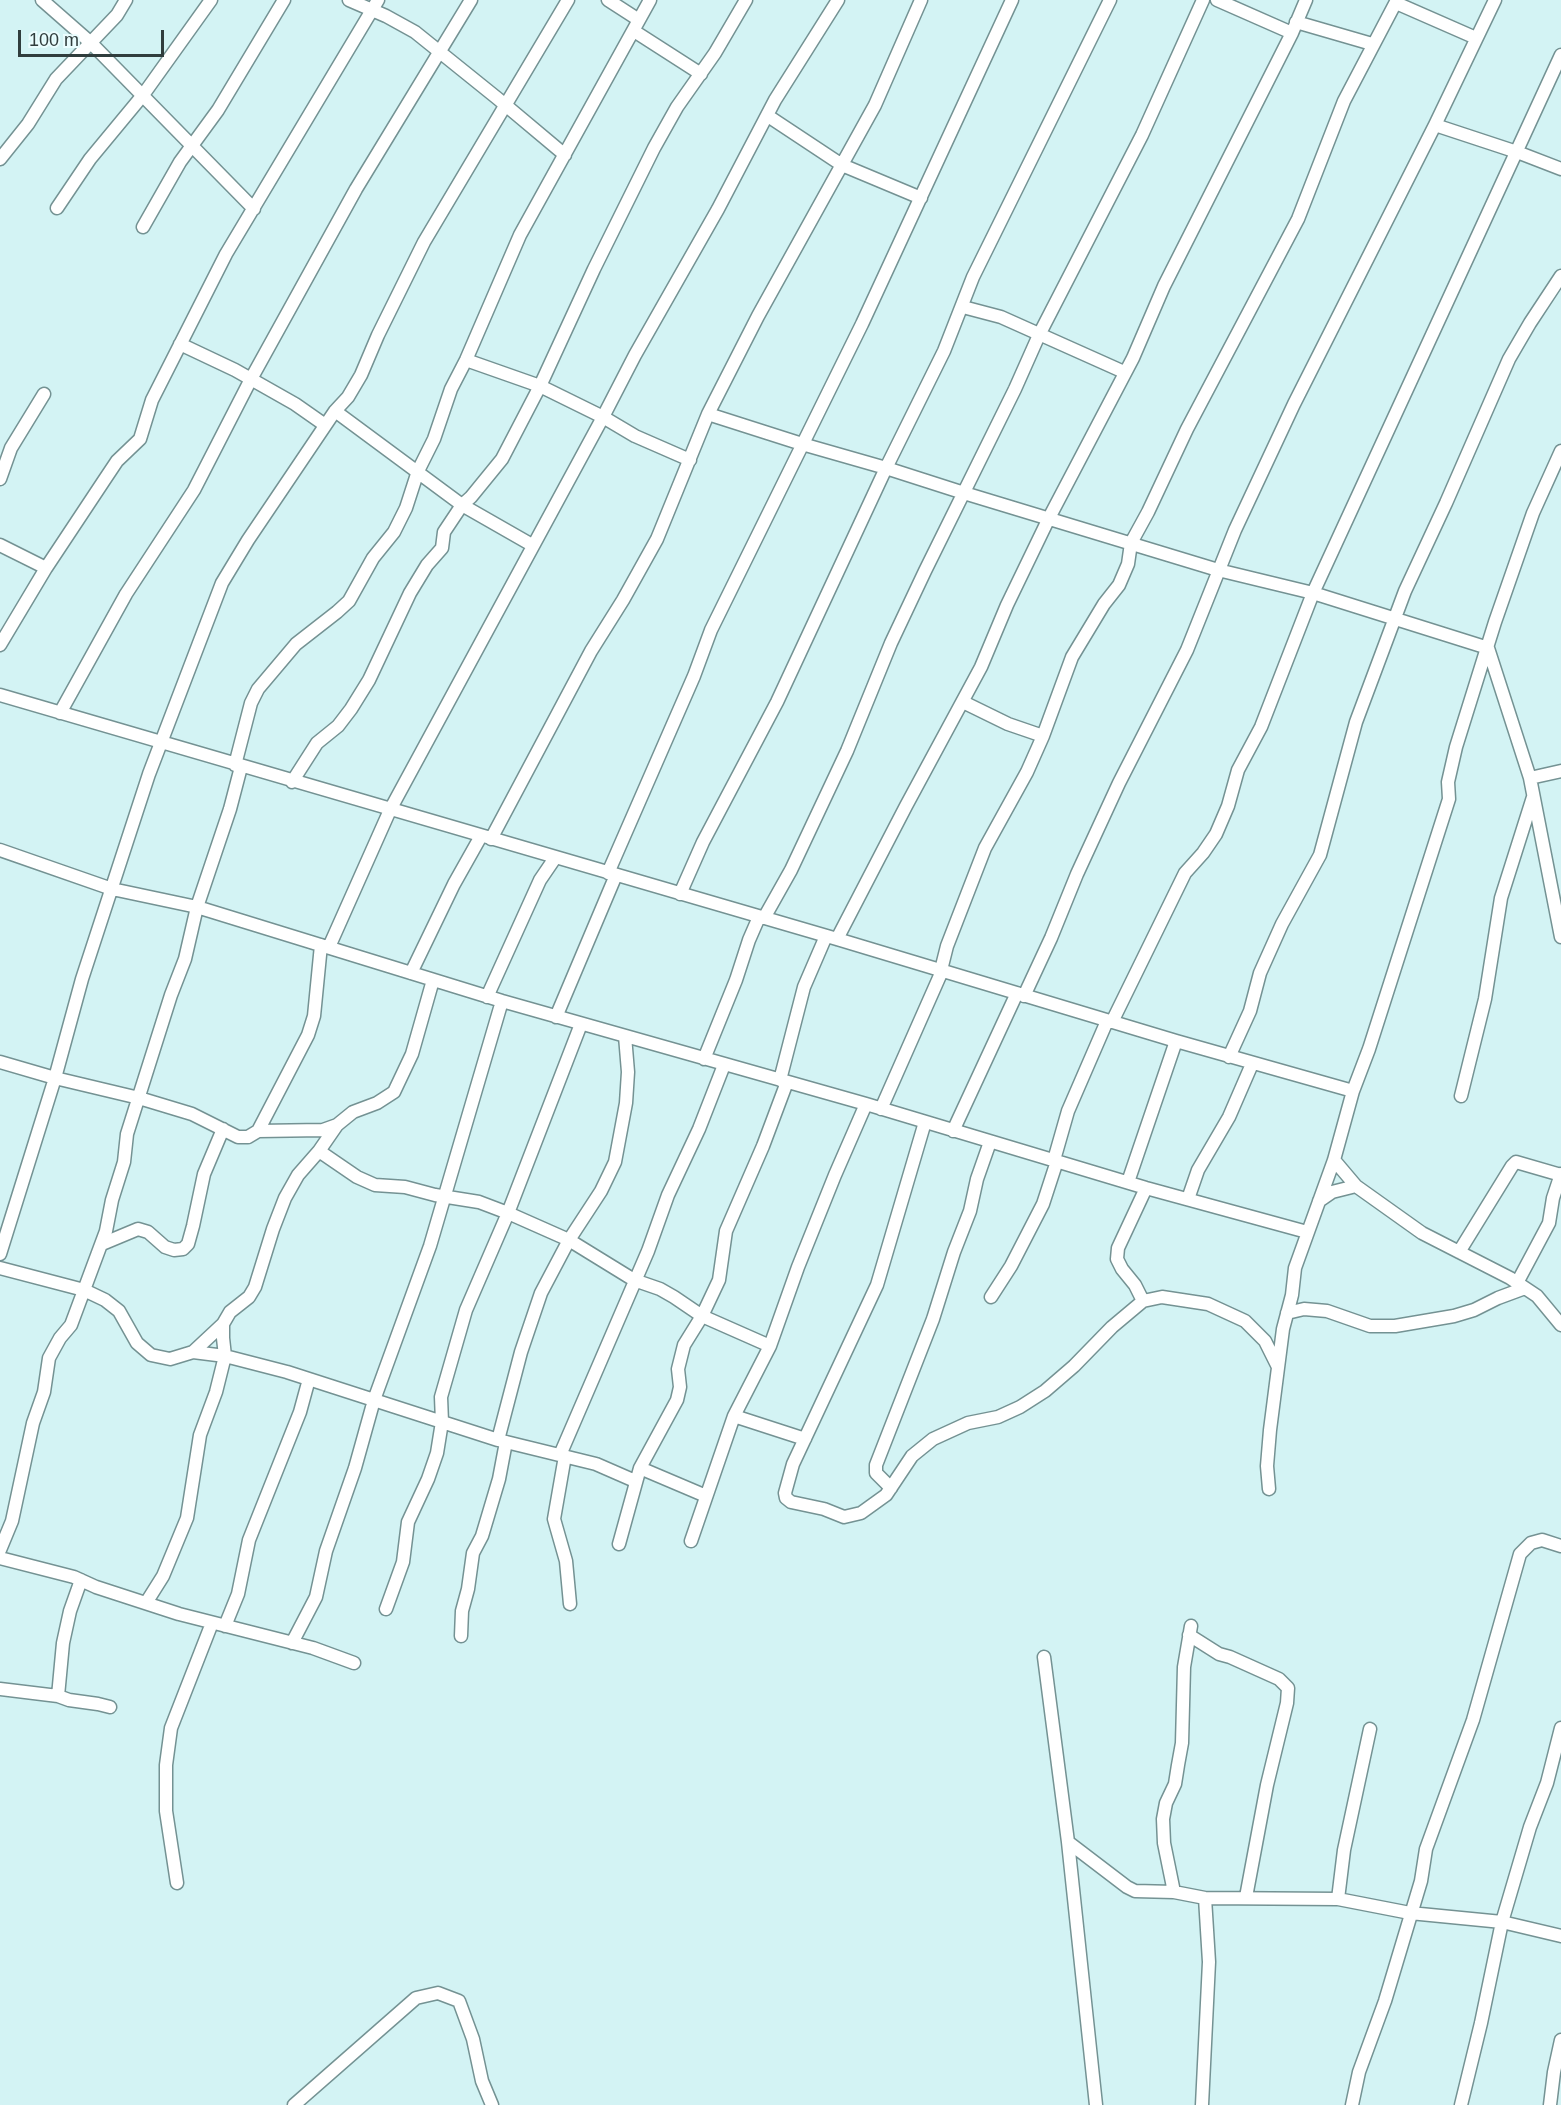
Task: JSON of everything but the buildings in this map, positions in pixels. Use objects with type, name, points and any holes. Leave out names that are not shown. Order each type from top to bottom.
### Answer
[{"type":"street","points":[[42,0],[91,43],[254,209]]},
{"type":"street","points":[[56,13],[61,0]]},
{"type":"street","points":[[0,159],[28,124],[56,79],[117,15],[126,0]]},
{"type":"street","points":[[57,208],[90,159],[143,95],[211,0]]},
{"type":"street","points":[[143,227],[180,162],[218,110],[284,0]]},
{"type":"street","points":[[349,0],[374,5],[386,16],[415,32],[565,155]]},
{"type":"street","points":[[60,713],[126,594],[194,490],[251,379],[356,189],[471,0]]},
{"type":"street","points":[[0,1254],[55,1078],[82,979],[149,774],[222,584],[248,540],[325,425],[348,397],[361,375],[424,242],[568,0]]},
{"type":"street","points":[[608,0],[637,26],[701,74]]},
{"type":"street","points":[[0,1550],[12,1521],[33,1423],[44,1392],[49,1358],[60,1338],[71,1325],[106,1231],[112,1200],[124,1161],[127,1134],[171,995],[185,959],[197,907],[230,809],[251,703],[258,689],[296,644],[350,601],[373,558],[394,532],[406,508],[418,471],[434,439],[451,389],[466,360],[511,254],[651,0]]},
{"type":"street","points":[[292,782],[317,743],[338,726],[357,699],[369,680],[410,593],[442,548],[444,532],[462,505],[502,459],[540,386],[654,148],[677,107],[701,74],[746,0]]},
{"type":"street","points":[[258,1131],[308,1035],[314,1016],[325,946],[390,810],[603,417],[634,355],[714,217],[775,100],[838,0]]},
{"type":"street","points":[[411,973],[454,884],[486,838],[657,539],[708,414],[758,316],[874,105],[921,0]]},
{"type":"street","points":[[556,1017],[711,630],[862,324],[1012,0]]},
{"type":"street","points":[[680,894],[703,842],[777,702],[886,468],[944,351],[973,277],[1110,0]]},
{"type":"street","points":[[704,1059],[736,980],[748,940],[791,870],[838,772],[874,690],[891,643],[1039,335],[1142,135],[1203,0]]},
{"type":"street","points":[[1217,0],[1294,28],[1372,44]]},
{"type":"street","points":[[619,1544],[640,1468],[677,1400],[680,1387],[678,1369],[684,1345],[702,1316],[718,1280],[726,1231],[763,1146],[784,1081],[804,987],[981,667],[1007,605],[1049,518],[1133,358],[1164,286],[1306,0]]},
{"type":"street","points":[[953,1131],[1020,994],[1052,938],[1077,874],[1119,783],[1187,650],[1218,570],[1294,404],[1435,125],[1495,0]]},
{"type":"street","points":[[881,1109],[941,971],[947,946],[985,848],[1027,772],[1072,657],[1104,604],[1119,585],[1128,564],[1131,543],[1148,512],[1186,429],[1298,219],[1344,101],[1372,44],[1396,1],[1476,38]]},
{"type":"street","points":[[0,645],[46,567],[117,460],[140,439],[152,400],[226,254],[374,5]]},
{"type":"street","points":[[992,1297],[1043,1204],[1068,1111],[1110,1021],[1185,873],[1216,834],[1228,806],[1238,770],[1261,727],[1313,594],[1561,55]]},
{"type":"street","points":[[768,116],[842,165],[921,198]]},
{"type":"street","points":[[1435,125],[1561,169]]},
{"type":"street","points":[[1229,1057],[1250,1011],[1260,973],[1282,924],[1320,855],[1356,722],[1404,591],[1446,503],[1509,359],[1561,276]]},
{"type":"street","points":[[963,307],[1001,317],[1124,372]]},
{"type":"street","points":[[180,344],[251,379],[295,404],[325,425]]},
{"type":"street","points":[[466,360],[540,386],[603,417],[635,436],[690,460]]},
{"type":"street","points":[[0,479],[11,448],[44,394]]},
{"type":"street","points":[[335,411],[462,505],[532,545]]},
{"type":"street","points":[[708,414],[964,494],[1218,570],[1313,594],[1488,648]]},
{"type":"street","points":[[1269,1489],[1267,1466],[1269,1442],[1278,1367],[1295,1268],[1334,1160],[1353,1090],[1369,1048],[1449,799],[1448,782],[1456,747],[1505,591],[1533,513],[1561,451]]},
{"type":"street","points":[[0,545],[46,567]]},
{"type":"street","points":[[1488,648],[1530,778],[1561,937]]},
{"type":"street","points":[[0,695],[292,782],[762,917],[1252,1064],[1353,1090]]},
{"type":"street","points":[[963,702],[1008,724],[1043,736]]},
{"type":"street","points":[[1530,778],[1561,771]]},
{"type":"street","points":[[1461,1096],[1485,999],[1501,898],[1533,797]]},
{"type":"street","points":[[0,850],[112,889],[197,907],[487,997],[866,1104],[1146,1188],[1307,1232]]},
{"type":"street","points":[[487,997],[540,880],[555,858]]},
{"type":"street","points":[[193,1352],[223,1324],[230,1312],[249,1296],[255,1287],[273,1229],[285,1198],[298,1175],[337,1125],[353,1112],[376,1103],[394,1092],[412,1054],[434,980]]},
{"type":"street","points":[[292,1643],[316,1597],[326,1551],[355,1468],[374,1400],[446,1197],[502,1001]]},
{"type":"street","points":[[386,1609],[403,1562],[408,1522],[437,1453],[442,1422],[441,1397],[466,1310],[508,1213],[580,1024]]},
{"type":"street","points":[[460,1636],[472,1553],[482,1536],[499,1479],[502,1441],[521,1352],[541,1293],[568,1240],[601,1191],[615,1162],[626,1103],[628,1072],[625,1036]]},
{"type":"street","points":[[1128,1182],[1176,1041]]},
{"type":"street","points":[[0,1062],[192,1114],[238,1137],[248,1137],[258,1131],[323,1130],[337,1125]]},
{"type":"street","points":[[1188,1199],[1198,1170],[1229,1117],[1252,1064]]},
{"type":"street","points":[[570,1604],[566,1562],[554,1519],[562,1456],[724,1065]]},
{"type":"street","points":[[691,1541],[734,1416],[770,1346],[798,1267],[866,1104]]},
{"type":"street","points":[[925,1122],[878,1285],[787,1482],[784,1492],[786,1498],[791,1502],[824,1509],[844,1517],[861,1513],[886,1495],[912,1456],[933,1439],[968,1423],[998,1417],[1020,1407],[1074,1366],[1112,1327],[1143,1301],[1162,1297],[1208,1304],[1245,1321],[1265,1341],[1278,1367]]},
{"type":"street","points":[[102,1244],[138,1229],[148,1232],[165,1247],[174,1250],[183,1249],[188,1244],[204,1174],[223,1129]]},
{"type":"street","points":[[891,1488],[876,1473],[876,1465],[933,1319],[954,1252],[970,1211],[977,1179],[990,1142]]},
{"type":"street","points":[[319,1151],[357,1177],[375,1185],[405,1187],[479,1202],[508,1213],[568,1240],[634,1280],[660,1289],[702,1316],[770,1346]]},
{"type":"street","points":[[1334,1160],[1356,1186],[1422,1233],[1459,1251],[1537,1296],[1561,1325]]},
{"type":"street","points":[[1287,1313],[1304,1309],[1327,1311],[1370,1326],[1395,1326],[1454,1316],[1474,1310],[1498,1298],[1521,1285],[1549,1223],[1553,1198],[1561,1174],[1516,1162],[1459,1251]]},
{"type":"street","points":[[1318,1202],[1332,1192],[1356,1186]]},
{"type":"street","points":[[1143,1301],[1117,1259],[1118,1248],[1146,1188]]},
{"type":"street","points":[[0,1268],[84,1290],[105,1300],[119,1311],[137,1343],[151,1355],[170,1359],[193,1352],[225,1356],[309,1379],[502,1441],[596,1464],[635,1482]]},
{"type":"street","points":[[146,1604],[163,1576],[187,1518],[200,1435],[216,1392],[225,1356],[223,1324]]},
{"type":"street","points":[[177,1883],[166,1811],[166,1765],[171,1728],[219,1624],[238,1594],[249,1540],[300,1413],[309,1379]]},
{"type":"street","points":[[734,1416],[805,1439]]},
{"type":"street","points":[[640,1468],[706,1496]]},
{"type":"street","points":[[1352,2105],[1359,2072],[1385,2001],[1421,1881],[1426,1849],[1473,1719],[1520,1554],[1531,1543],[1542,1540],[1561,1546]]},
{"type":"street","points":[[0,1558],[81,1580],[146,1604],[292,1643],[354,1663]]},
{"type":"street","points":[[58,1696],[63,1643],[70,1611],[81,1580]]},
{"type":"street","points":[[1174,1892],[1164,1843],[1163,1819],[1166,1803],[1175,1784],[1180,1754],[1184,1667],[1190,1630],[1219,1654],[1279,1679],[1288,1688],[1287,1703],[1267,1785],[1246,1897]]},
{"type":"street","points":[[1044,1657],[1068,1842],[1096,2105]]},
{"type":"street","points":[[0,1689],[58,1696],[110,1707]]},
{"type":"street","points":[[1461,2105],[1502,1922],[1561,1728]]},
{"type":"street","points":[[1338,1899],[1344,1850],[1370,1729]]},
{"type":"street","points":[[1068,1842],[1135,1891],[1174,1892],[1205,1898],[1338,1899],[1410,1913],[1502,1922],[1561,1936]]},
{"type":"street","points":[[1202,2105],[1209,1962],[1205,1898]]},
{"type":"street","points":[[294,2105],[416,1998],[438,1994],[459,2001],[473,2039],[482,2081],[492,2105]]},
{"type":"street","points":[[1550,2105],[1561,2040]]}]
